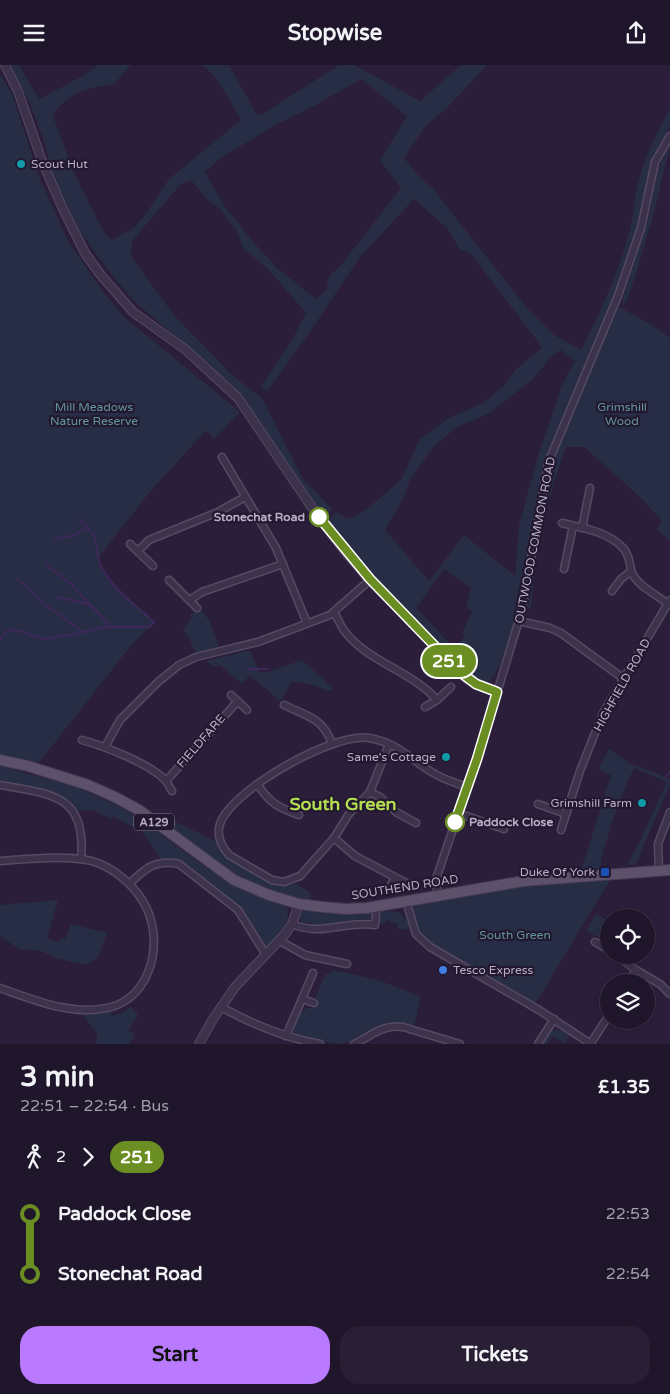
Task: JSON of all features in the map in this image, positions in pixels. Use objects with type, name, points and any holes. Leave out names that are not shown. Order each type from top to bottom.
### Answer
[{"type":"main road","name":"SOUTHEND ROAD","points":[[0,760],[28,766],[88,785],[115,797],[139,810],[234,880],[269,895],[299,904],[346,909],[377,906],[524,881],[665,870]]},
{"type":"street","points":[[6,65],[18,91],[52,186],[73,232],[100,273],[133,312],[186,350],[238,398],[315,512],[370,579],[467,679],[497,692]]},
{"type":"street","name":"OUTWOOD COMMON ROAD","points":[[437,895],[437,876],[488,723],[519,621],[548,463],[618,296],[641,228],[655,162],[670,136]]},
{"type":"street","points":[[222,457],[276,549],[307,623]]},
{"type":"street","points":[[582,527],[590,489]]},
{"type":"street","points":[[138,551],[149,540],[218,512],[245,497]]},
{"type":"street","points":[[562,523],[597,531],[617,542],[625,549],[636,579],[669,602]]},
{"type":"street","points":[[564,569],[573,526]]},
{"type":"street","points":[[130,544],[153,566]]},
{"type":"street","points":[[190,600],[212,588],[283,565]]},
{"type":"street","points":[[612,591],[621,579],[632,571]]},
{"type":"street","points":[[105,747],[120,720],[158,682],[179,665],[196,657],[258,642],[334,612],[370,579]]},
{"type":"street","points":[[169,580],[197,608]]},
{"type":"street","name":"HIGHFIELD ROAD","points":[[561,830],[603,713],[669,602]]},
{"type":"street","points":[[334,612],[345,632],[354,641],[388,665],[421,684],[437,700]]},
{"type":"street","points":[[519,621],[550,628],[561,633],[624,679]]},
{"type":"street","points":[[425,707],[437,700],[451,687]]},
{"type":"street","points":[[231,695],[246,711]]},
{"type":"street","name":"FIELDFARE","points":[[166,781],[237,701]]},
{"type":"street","points":[[284,705],[320,722],[328,731],[332,744]]},
{"type":"street","points":[[389,744],[370,792],[349,814],[334,838],[300,876],[284,882],[272,880],[229,855],[220,843],[220,823],[230,809],[257,785],[294,762],[332,744],[356,737],[370,738],[389,744],[405,752],[434,774],[467,787]]},
{"type":"street","points":[[82,740],[105,747],[146,767],[166,781],[172,791]]},
{"type":"street","points":[[0,785],[54,795],[64,801],[74,811],[78,819],[82,849],[81,859]]},
{"type":"street","points":[[257,785],[277,807],[299,815]]},
{"type":"street","points":[[370,792],[380,797],[396,812],[416,823]]},
{"type":"street","points":[[538,804],[566,814]]},
{"type":"street","points":[[665,870],[658,845],[670,812]]},
{"type":"street","points":[[458,813],[504,829]]},
{"type":"street","points":[[334,838],[356,856],[406,883]]},
{"type":"street","points":[[0,861],[81,859],[99,863],[129,884],[141,898],[148,911],[152,927],[153,947],[151,963],[145,979],[137,991],[128,999],[110,1007],[79,1009],[46,1004],[0,988]]},
{"type":"street","points":[[129,884],[147,868],[157,863],[171,862],[179,864],[238,910],[266,955]]},
{"type":"street","points":[[389,888],[395,877]]},
{"type":"street","points":[[406,901],[416,934],[430,947],[554,1019],[591,1044],[600,1029]]},
{"type":"street","points":[[199,1044],[235,987],[280,941],[292,924],[299,904]]},
{"type":"street","points":[[292,924],[318,930],[365,923],[375,925],[377,906]]},
{"type":"street","points":[[280,941],[305,955],[347,964]]},
{"type":"street","points":[[595,942],[600,945]]},
{"type":"street","points":[[628,964],[660,984],[670,994]]},
{"type":"street","points":[[634,974],[636,970]]},
{"type":"street","points":[[286,1036],[313,973]]},
{"type":"street","points":[[302,999],[314,1003]]},
{"type":"street","points":[[221,1007],[286,1036],[320,1044]]},
{"type":"street","points":[[538,1044],[554,1019]]},
{"type":"street","points":[[354,1044],[381,1029],[395,1025],[460,1044]]},
{"type":"green space","name":"Grimshill Wood","points":[[11,65],[19,65],[39,99],[81,77],[98,65],[131,65],[114,84],[96,87],[71,96],[64,101],[53,116],[74,173],[104,233],[112,240],[132,230],[145,215],[169,179],[241,120],[218,82],[202,65],[229,65],[257,115],[263,114],[339,65],[354,65],[420,101],[461,65],[487,65],[446,109],[426,125],[404,158],[434,190],[526,307],[554,335],[581,350],[616,273],[627,241],[637,187],[643,167],[655,138],[670,110],[670,127],[659,145],[654,160],[637,230],[587,376],[619,307],[652,325],[670,338],[670,541],[657,529],[662,521],[640,497],[584,447],[566,447],[544,519],[536,562],[531,607],[519,621],[547,462],[538,492],[520,596],[504,655],[495,674],[484,684],[467,676],[416,620],[373,579],[326,522],[336,512],[349,519],[368,508],[401,480],[419,440],[447,419],[483,403],[505,385],[515,370],[542,348],[539,343],[471,254],[459,249],[448,229],[414,199],[359,258],[307,336],[267,391],[261,387],[293,338],[306,313],[270,271],[243,248],[237,231],[220,209],[208,200],[191,180],[180,185],[132,241],[131,256],[173,314],[233,376],[262,398],[302,478],[332,509],[324,518],[303,491],[248,404],[231,384],[136,303],[111,274],[82,234],[54,178],[44,141],[30,104]],"holes":[[[361,79],[407,116],[380,160],[401,188],[341,265],[329,276],[326,291],[316,299],[277,268],[247,235],[225,207],[205,172],[221,158],[277,124],[314,106]],[[561,350],[575,361],[562,385],[539,453],[519,525],[515,576],[464,535],[429,581],[385,530],[403,499],[410,480],[433,447],[457,427],[488,414],[533,379],[550,358]],[[444,569],[471,588],[466,607],[472,612],[462,633],[465,636],[455,649],[416,608]]]},
{"type":"green space","name":"Mill Meadows Nature Reserve","points":[[0,74],[13,96],[39,177],[69,243],[104,293],[124,317],[240,412],[214,439],[206,430],[149,493],[101,554],[99,562],[101,569],[107,577],[154,622],[129,648],[38,764],[0,756]]},
{"type":"green space","points":[[670,143],[647,235],[627,301],[623,305],[623,298],[649,215],[658,170]]},
{"type":"green space","points":[[199,606],[210,622],[219,647],[196,653],[183,630],[191,618],[191,614]]},
{"type":"green space","points":[[250,650],[259,672],[265,673],[302,660],[333,688],[330,691],[292,681],[280,701],[250,675],[242,684],[220,665],[213,666],[206,661]]},
{"type":"green space","points":[[609,749],[632,765],[670,779],[670,784],[636,864],[626,865],[640,841],[667,782],[634,768],[617,808],[602,857],[601,867],[618,866],[581,871],[611,775],[598,769]]},
{"type":"green space","points":[[0,766],[77,787],[128,811],[222,879],[246,891],[283,905],[288,909],[285,927],[275,942],[265,949],[244,917],[179,864],[162,862],[142,831],[113,817],[111,819],[92,810],[74,811],[60,797],[0,784]]},
{"type":"green space","points":[[172,820],[217,842],[225,854],[250,871],[285,885],[296,884],[311,893],[310,901],[270,890],[232,872],[198,849],[166,822]]},
{"type":"green space","name":"South Green","points":[[614,874],[533,1007],[455,963],[416,934],[406,901]]},
{"type":"green space","points":[[58,900],[47,938],[59,942],[61,938],[65,939],[71,924],[107,933],[97,959],[86,964],[77,963],[56,958],[41,951],[19,949],[0,936],[0,905]]},
{"type":"green space","points":[[312,909],[355,915],[372,913],[374,915],[372,919],[360,919],[353,922],[316,925],[308,922],[304,924],[300,920],[300,915],[304,911]]},
{"type":"green space","points":[[389,911],[403,915],[410,929],[397,928],[398,924],[387,920],[384,924],[379,922],[382,912]]},
{"type":"green space","points":[[596,914],[600,916],[599,938],[586,930]]},
{"type":"green space","points":[[334,970],[381,981],[421,997],[414,1026],[394,1023],[382,1026],[357,1041],[338,1044],[297,1037],[294,1031],[299,1015],[305,1009],[313,1008],[317,1005],[318,999],[315,998],[325,975]]},
{"type":"green space","points":[[131,1006],[138,1015],[128,1030],[135,1034],[129,1044],[95,1044],[98,1035],[79,1009],[110,1007],[112,1016],[123,1012]]},
{"type":"green space","points":[[558,1029],[570,1035],[564,1043],[552,1036],[547,1044],[542,1044],[550,1031]]},
{"type":"waterway","points":[[0,639],[7,631],[16,630],[43,639],[106,627],[149,627],[154,622],[111,582],[99,562],[94,536],[78,519]]},
{"type":"waterway","points":[[54,539],[75,535],[86,527]]},
{"type":"waterway","points":[[45,564],[70,583],[111,627]]},
{"type":"waterway","points":[[18,579],[42,602],[83,632]]},
{"type":"waterway","points":[[57,597],[92,605]]},
{"type":"waterway","points":[[247,669],[268,669]]},
{"type":"waterway","points":[[665,777],[670,772]]},
{"type":"bus line","name":"251","points":[[319,517],[347,554],[467,679],[486,689],[497,692],[477,759],[455,822]]},
{"type":"place","name":"Scout Hut","points":[[21,164]]},
{"type":"place","name":"Stonechat Road","points":[[319,517]]},
{"type":"place","name":"Same's Cottage","points":[[446,757]]},
{"type":"place","name":"Grimshill Farm","points":[[642,803]]},
{"type":"place","name":"Paddock Close","points":[[455,822]]},
{"type":"place","name":"Duke Of York","points":[[605,872]]},
{"type":"place","name":"Tesco Express","points":[[443,970]]},
{"type":"district","name":"South Green","points":[[343,804]]}]
